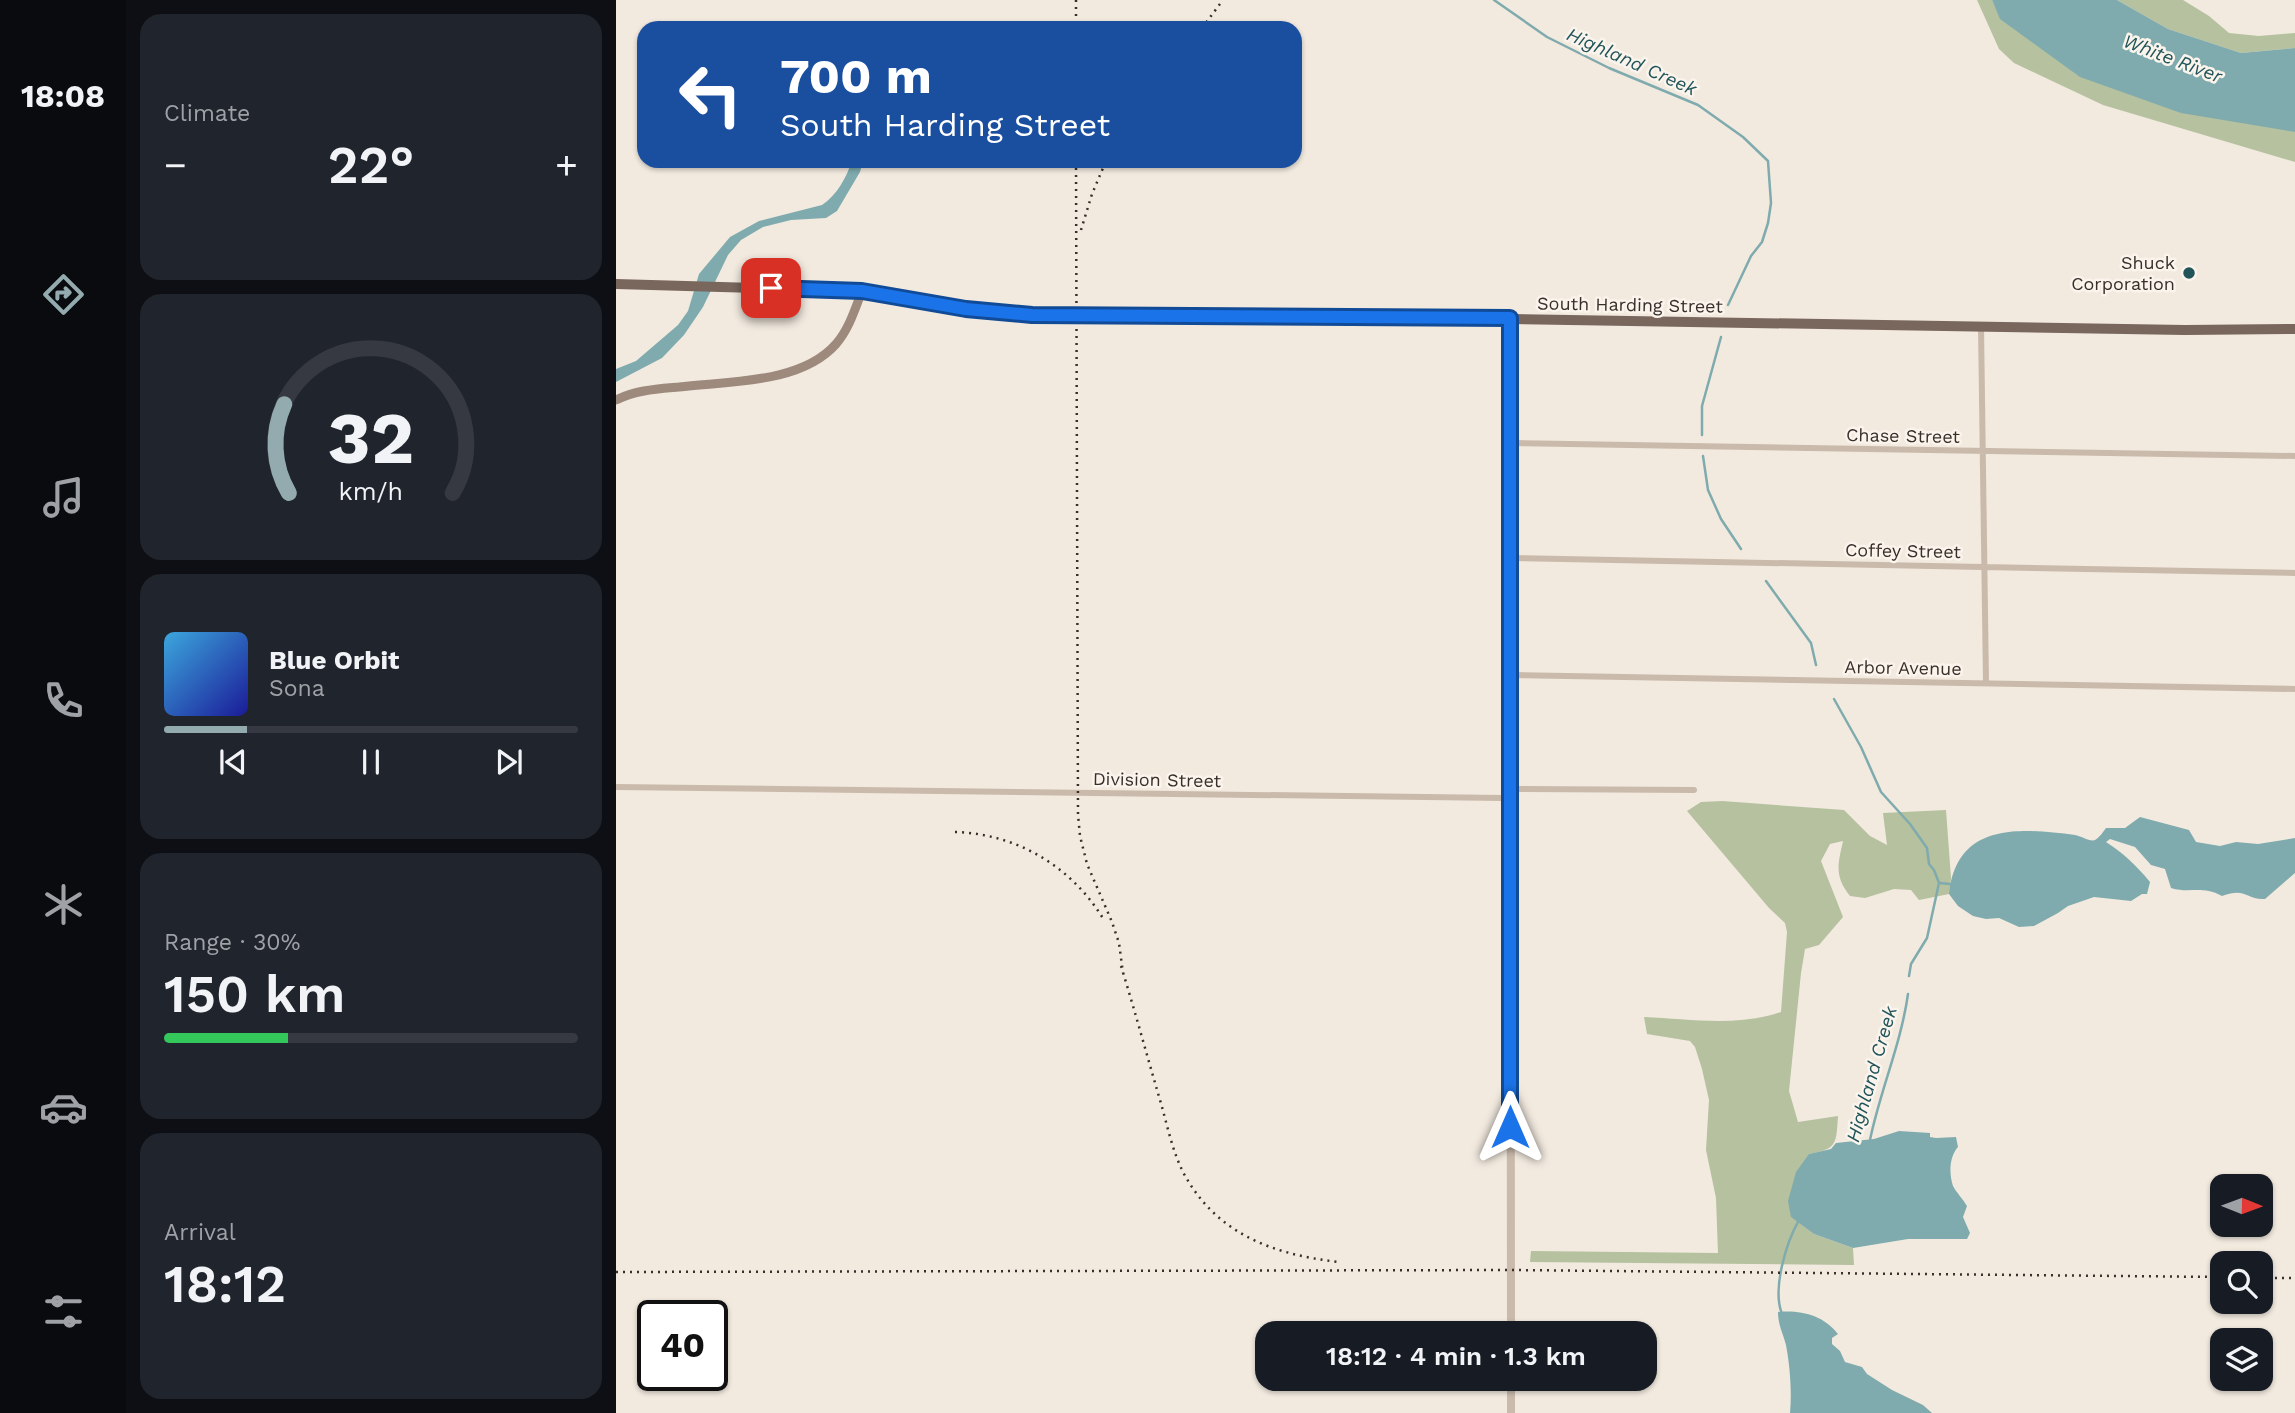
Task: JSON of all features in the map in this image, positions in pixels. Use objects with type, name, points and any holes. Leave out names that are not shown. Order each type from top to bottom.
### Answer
[{"type":"main road","name":"South Harding Street","points":[[616,284],[862,291],[966,309],[1032,315],[1510,318],[2294,331]]},
{"type":"main road","points":[[616,400],[650,390],[773,376],[801,369],[836,344],[862,291]]},
{"type":"street","points":[[1510,318],[1511,1321]]},
{"type":"street","points":[[1981,327],[1986,683]]},
{"type":"street","name":"Chase Street","points":[[1510,443],[2295,456]]},
{"type":"street","name":"Coffey Street","points":[[1510,558],[2295,573]]},
{"type":"street","name":"Arbor Avenue","points":[[1510,675],[2295,690]]},
{"type":"street","name":"Division Street","points":[[616,787],[1502,798],[1510,796],[1518,789],[1694,790]]},
{"type":"street","points":[[1511,1391],[1511,1413]]},
{"type":"green space","points":[[1977,0],[1992,0],[2001,19],[2295,132],[2295,162],[2103,105],[2014,63],[1999,49]]},
{"type":"green space","points":[[2117,0],[2183,0],[2209,16],[2229,33],[2259,36],[2295,33],[2295,48],[2241,53],[2168,29]]},
{"type":"green space","points":[[1722,801],[1844,810],[1870,836],[1887,845],[1883,813],[1946,810],[1951,878],[1949,894],[1919,900],[1911,890],[1894,889],[1865,898],[1850,896],[1839,876],[1843,841],[1830,844],[1821,861],[1843,917],[1819,945],[1805,949],[1789,1091],[1798,1122],[1838,1116],[1834,1143],[1825,1150],[1809,1154],[1792,1217],[1814,1234],[1853,1248],[1854,1265],[1530,1262],[1531,1251],[1718,1253],[1716,1198],[1706,1150],[1709,1100],[1702,1069],[1695,1047],[1690,1041],[1647,1034],[1644,1017],[1731,1021],[1781,1012],[1787,932],[1785,923],[1769,908],[1687,811],[1701,802]]},
{"type":"water","name":"White River","points":[[1992,0],[2117,0],[2168,29],[2241,53],[2295,48],[2295,132],[2181,113],[2080,77],[2000,19]]},
{"type":"water","points":[[849,168],[861,168],[837,211],[826,218],[791,220],[763,227],[741,240],[728,255],[703,307],[684,335],[662,358],[616,382],[616,369],[636,361],[678,325],[688,311],[699,274],[730,237],[759,221],[822,205],[832,196]]},
{"type":"water","points":[[2140,817],[2189,830],[2196,842],[2220,846],[2236,842],[2258,844],[2295,838],[2295,873],[2265,899],[2241,893],[2222,896],[2208,891],[2178,890],[2171,888],[2165,869],[2151,865],[2135,847],[2110,839],[2106,842],[2140,870],[2150,882],[2147,894],[2131,901],[2094,897],[2068,906],[2034,926],[2019,927],[1999,918],[1973,916],[1958,906],[1949,894],[1954,871],[1964,853],[1978,842],[1994,835],[2033,831],[2095,840],[2106,828],[2125,828]]},
{"type":"water","points":[[1899,1131],[1930,1133],[1930,1137],[1936,1138],[1956,1137],[1958,1147],[1951,1161],[1951,1176],[1953,1186],[1967,1206],[1963,1217],[1970,1233],[1967,1239],[1908,1239],[1853,1248],[1814,1234],[1791,1217],[1788,1201],[1796,1172],[1809,1154],[1831,1149],[1836,1143],[1874,1139]]},
{"type":"water","points":[[1778,1312],[1803,1313],[1826,1322],[1838,1334],[1832,1338],[1832,1344],[1840,1351],[1845,1362],[1862,1367],[1867,1374],[1923,1405],[1932,1413],[1790,1413],[1789,1362]]},
{"type":"waterway","name":"Highland Creek","points":[[1494,0],[1547,37],[1609,68],[1698,105],[1743,137],[1768,161],[1771,203],[1768,223],[1762,242],[1751,256],[1728,305]]},
{"type":"waterway","name":"Highland Creek","points":[[1702,435],[1702,406],[1721,337]]},
{"type":"waterway","name":"Highland Creek","points":[[1703,456],[1708,490],[1721,519],[1741,549]]},
{"type":"waterway","name":"Highland Creek","points":[[1766,581],[1811,643],[1816,665]]},
{"type":"waterway","name":"Highland Creek","points":[[1834,699],[1861,747],[1881,792],[1927,848],[1929,864],[1939,883],[1927,938],[1911,964],[1909,976]]},
{"type":"waterway","points":[[1940,883],[1950,884]]},
{"type":"waterway","name":"Highland Creek","points":[[1870,1140],[1901,1031],[1908,994]]},
{"type":"waterway","name":"Highland Creek","points":[[1782,1314],[1779,1304],[1782,1266],[1789,1241],[1799,1220]]},
{"type":"railway","points":[[1076,0],[1076,21]]},
{"type":"railway","points":[[1207,21],[1223,0]]},
{"type":"railway","points":[[1076,168],[1078,815],[1087,864],[1119,943],[1123,973]]},
{"type":"railway","points":[[1081,230],[1103,168]]},
{"type":"railway","points":[[955,832],[1000,839],[1041,857],[1076,884],[1104,920]]},
{"type":"railway","points":[[1121,966],[1173,1146],[1183,1172],[1196,1193],[1229,1226],[1248,1237],[1291,1253],[1338,1262]]},
{"type":"railway","points":[[616,1272],[1511,1270],[2210,1277]]},
{"type":"railway","points":[[2273,1278],[2295,1278]]},
{"type":"place","name":"Shuck Corporation","points":[[2189,273]]},
{"type":"route","points":[[771,288],[862,291],[966,309],[1032,315],[1510,318],[1510,1127]]}]
